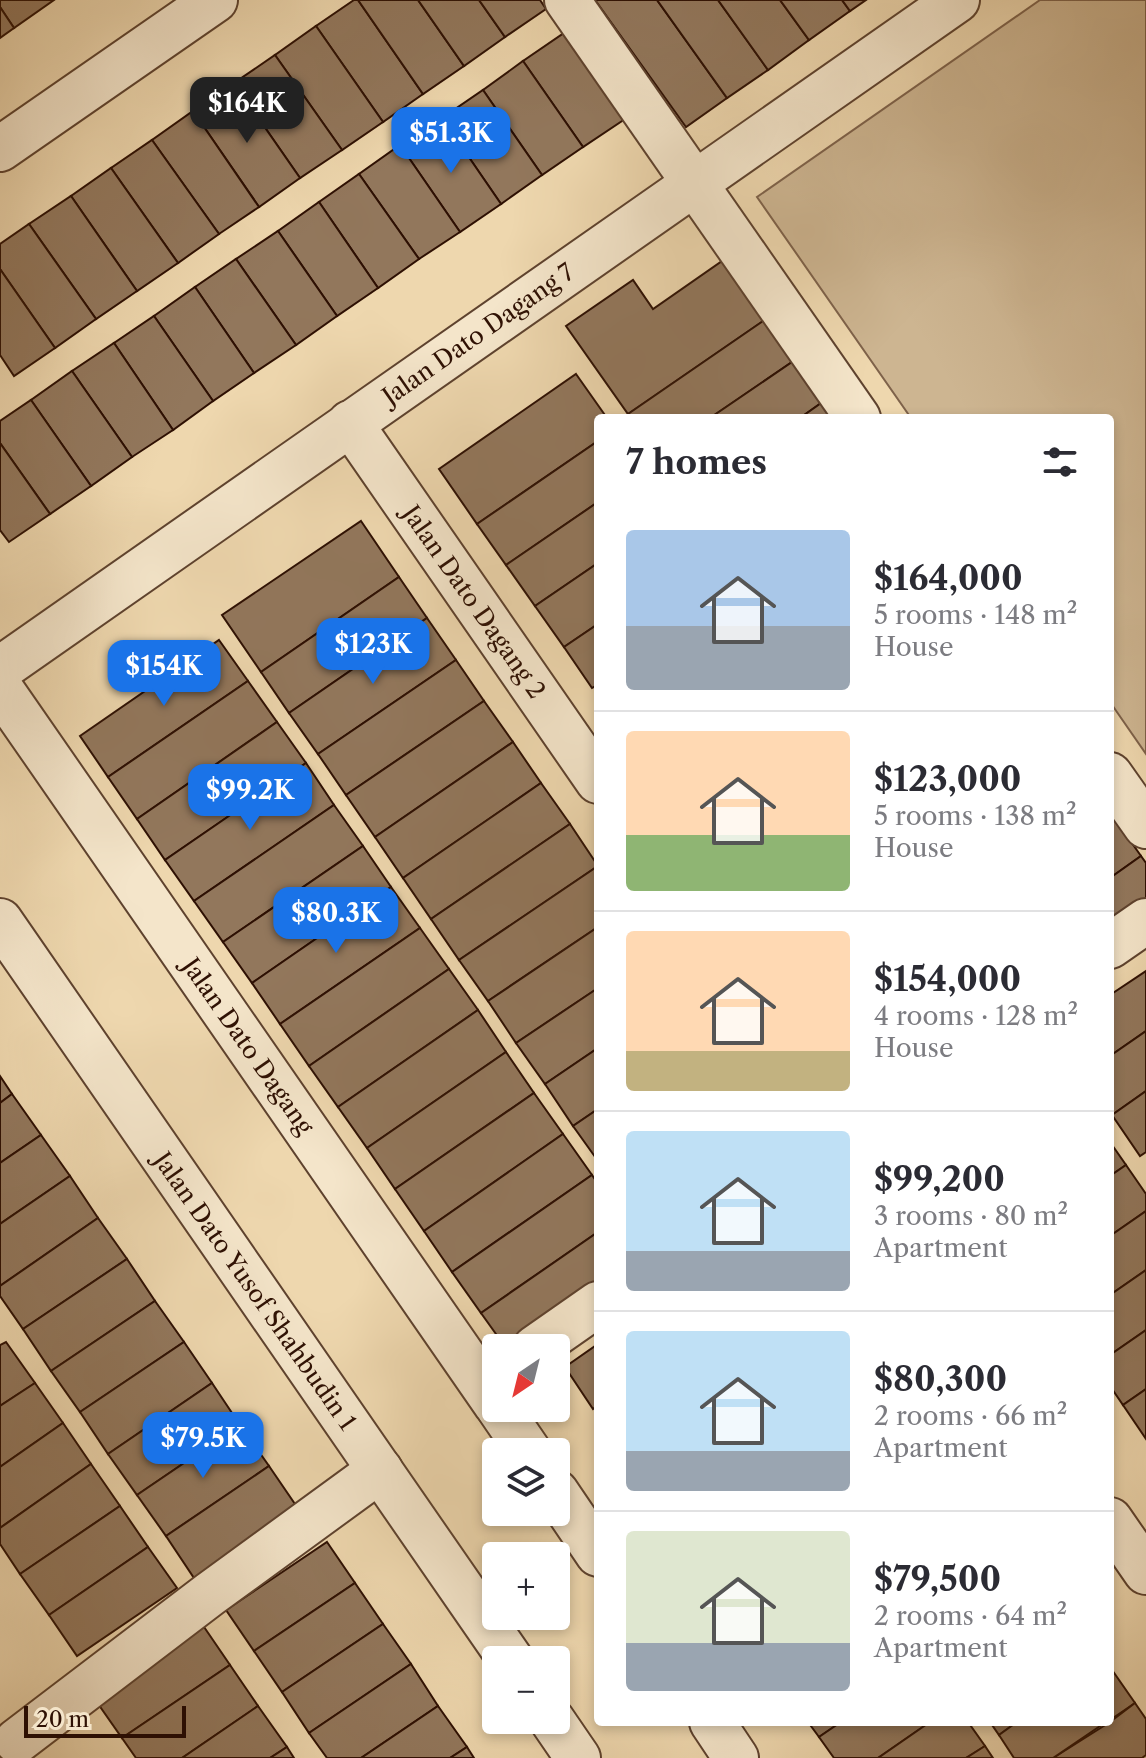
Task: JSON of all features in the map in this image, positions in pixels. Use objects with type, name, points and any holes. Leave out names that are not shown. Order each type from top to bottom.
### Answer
[{"type":"street","points":[[0,149],[215,0]]},
{"type":"street","points":[[567,0],[855,414]]},
{"type":"street","name":"Jalan Dato Dagang 7","points":[[0,669],[957,0]]},
{"type":"street","name":"Jalan Dato Dagang 2","points":[[350,423],[594,775]]},
{"type":"street","name":"Jalan Dato Dagang","points":[[0,688],[482,1376]]},
{"type":"street","points":[[1114,781],[1146,826]]},
{"type":"street","name":"Jalan Dato Yusof Shahbudin 1","points":[[0,921],[501,1646]]},
{"type":"street","points":[[1114,943],[1146,921]]},
{"type":"street","points":[[555,1334],[594,1307]]},
{"type":"street","points":[[15,1738],[380,1470]]},
{"type":"street","points":[[570,1513],[594,1548]]},
{"type":"street","points":[[1114,1526],[1146,1572]]},
{"type":"street","points":[[715,1726],[736,1758]]},
{"type":"street","points":[[562,1734],[578,1758]]},
{"type":"shaded area","points":[[1040,0],[1146,0],[1146,754],[1114,708],[1114,414],[908,414],[757,197]]},
{"type":"building","points":[[0,0],[54,0],[14,28],[0,7]]},
{"type":"building","points":[[358,0],[423,94],[383,122],[316,26]]},
{"type":"building","points":[[358,0],[418,0],[464,66],[423,94]]},
{"type":"building","points":[[418,0],[479,0],[505,37],[464,66]]},
{"type":"building","points":[[479,0],[540,0],[546,9],[505,37]]},
{"type":"building","points":[[595,0],[657,0],[727,98],[686,127]]},
{"type":"building","points":[[657,0],[718,0],[768,70],[727,98]]},
{"type":"building","points":[[718,0],[780,0],[809,40],[768,70]]},
{"type":"building","points":[[780,0],[842,0],[850,11],[809,40]]},
{"type":"building","points":[[842,0],[866,0],[850,11]]},
{"type":"building","points":[[0,7],[14,28],[0,38]]},
{"type":"building","points":[[316,26],[383,122],[342,150],[275,55]]},
{"type":"building","points":[[564,33],[625,119],[583,147],[523,61]]},
{"type":"building","points":[[275,55],[342,150],[300,178],[234,83]]},
{"type":"building","points":[[523,61],[583,147],[542,175],[483,90]]},
{"type":"building","points":[[234,83],[300,178],[259,207],[193,111]]},
{"type":"building","points":[[483,90],[542,175],[501,204],[442,118]]},
{"type":"building","points":[[193,111],[259,207],[219,234],[152,140]]},
{"type":"building","points":[[442,118],[501,204],[460,232],[400,145]]},
{"type":"building","points":[[152,140],[219,234],[178,263],[111,168]]},
{"type":"building","points":[[400,145],[460,232],[419,259],[359,174]]},
{"type":"building","points":[[111,168],[178,263],[137,291],[71,196]]},
{"type":"building","points":[[359,174],[419,259],[378,288],[319,202]]},
{"type":"building","points":[[71,196],[137,291],[96,319],[29,224]]},
{"type":"building","points":[[319,202],[378,288],[337,316],[278,231]]},
{"type":"building","points":[[29,224],[96,319],[55,348],[0,269],[0,244]]},
{"type":"building","points":[[278,231],[337,316],[296,345],[236,259]]},
{"type":"building","points":[[236,259],[296,345],[254,373],[195,287]]},
{"type":"building","points":[[725,259],[766,319],[628,414],[566,326],[633,280],[653,309]]},
{"type":"building","points":[[0,269],[55,348],[14,376],[0,355]]},
{"type":"building","points":[[195,287],[254,373],[213,401],[154,316]]},
{"type":"building","points":[[154,316],[213,401],[173,430],[114,343]]},
{"type":"building","points":[[766,319],[795,360],[716,414],[628,414]]},
{"type":"building","points":[[114,343],[173,430],[132,457],[72,371]]},
{"type":"building","points":[[795,360],[824,401],[806,414],[716,414]]},
{"type":"building","points":[[72,371],[132,457],[91,486],[31,400]]},
{"type":"building","points":[[576,374],[604,414],[594,414],[594,444],[477,524],[439,469]]},
{"type":"building","points":[[31,400],[91,486],[50,514],[0,443],[0,421]]},
{"type":"building","points":[[824,401],[833,414],[806,414]]},
{"type":"building","points":[[0,443],[50,514],[9,542],[0,530]]},
{"type":"building","points":[[594,444],[594,505],[506,565],[477,524]]},
{"type":"building","points":[[594,505],[594,566],[535,606],[506,565]]},
{"type":"building","points":[[361,521],[399,577],[261,672],[222,615]]},
{"type":"building","points":[[594,566],[594,627],[564,647],[535,606]]},
{"type":"building","points":[[399,577],[427,618],[289,713],[261,672]]},
{"type":"building","points":[[427,618],[456,660],[318,754],[289,713]]},
{"type":"building","points":[[594,627],[594,687],[592,688],[564,647]]},
{"type":"building","points":[[219,640],[248,681],[108,777],[80,736]]},
{"type":"building","points":[[456,660],[484,701],[346,795],[318,754]]},
{"type":"building","points":[[248,681],[277,722],[137,819],[108,777]]},
{"type":"building","points":[[484,701],[513,742],[375,837],[346,795]]},
{"type":"building","points":[[277,722],[306,763],[165,860],[137,819]]},
{"type":"building","points":[[513,742],[541,783],[403,878],[375,837]]},
{"type":"building","points":[[306,763],[334,805],[194,901],[165,860]]},
{"type":"building","points":[[541,783],[570,824],[431,919],[403,878]]},
{"type":"building","points":[[334,805],[363,846],[223,942],[194,901]]},
{"type":"building","points":[[1114,818],[1141,856],[1114,875]]},
{"type":"building","points":[[570,824],[594,860],[594,869],[459,960],[431,919]]},
{"type":"building","points":[[363,846],[391,887],[252,983],[223,942]]},
{"type":"building","points":[[1141,856],[1146,863],[1146,914],[1114,936],[1114,875]]},
{"type":"building","points":[[594,869],[594,930],[488,1001],[459,960]]},
{"type":"building","points":[[391,887],[420,928],[280,1024],[252,983]]},
{"type":"building","points":[[420,928],[449,969],[309,1066],[280,1024]]},
{"type":"building","points":[[594,930],[594,991],[516,1043],[488,1001]]},
{"type":"building","points":[[449,969],[478,1010],[338,1107],[309,1066]]},
{"type":"building","points":[[1146,971],[1146,1031],[1114,1053],[1114,992]]},
{"type":"building","points":[[594,991],[594,1051],[545,1084],[516,1043]]},
{"type":"building","points":[[478,1010],[506,1052],[367,1148],[338,1107]]},
{"type":"building","points":[[1146,1031],[1146,1091],[1114,1114],[1114,1053]]},
{"type":"building","points":[[594,1051],[594,1112],[573,1126],[545,1084]]},
{"type":"building","points":[[506,1052],[534,1093],[395,1189],[367,1148]]},
{"type":"building","points":[[0,1076],[12,1094],[0,1103]]},
{"type":"building","points":[[1146,1091],[1146,1152],[1140,1156],[1114,1114]]},
{"type":"building","points":[[534,1093],[563,1134],[424,1231],[395,1189]]},
{"type":"building","points":[[12,1094],[41,1135],[0,1163],[0,1103]]},
{"type":"building","points":[[594,1112],[594,1155],[573,1126]]},
{"type":"building","points":[[563,1134],[592,1175],[452,1272],[424,1231]]},
{"type":"building","points":[[41,1135],[70,1176],[0,1224],[0,1163]]},
{"type":"building","points":[[1114,1148],[1126,1165],[1114,1173]]},
{"type":"building","points":[[1126,1165],[1146,1194],[1146,1211],[1114,1233],[1114,1173]]},
{"type":"building","points":[[592,1175],[594,1235],[481,1313],[452,1272]]},
{"type":"building","points":[[70,1176],[98,1218],[0,1286],[0,1224]]},
{"type":"building","points":[[1146,1211],[1146,1270],[1114,1292],[1114,1233]]},
{"type":"building","points":[[98,1218],[127,1259],[23,1329],[0,1296],[0,1286]]},
{"type":"building","points":[[594,1235],[594,1296],[538,1334],[496,1334],[481,1313]]},
{"type":"building","points":[[127,1259],[155,1301],[51,1371],[23,1329]]},
{"type":"building","points":[[1146,1270],[1146,1330],[1114,1352],[1114,1292]]},
{"type":"building","points":[[155,1301],[184,1342],[80,1412],[51,1371]]},
{"type":"building","points":[[1146,1330],[1146,1389],[1123,1405],[1114,1392],[1114,1352]]},
{"type":"building","points":[[6,1342],[35,1383],[0,1406],[0,1345]]},
{"type":"building","points":[[184,1342],[212,1383],[108,1454],[80,1412]]},
{"type":"building","points":[[594,1347],[594,1408],[570,1374],[570,1364]]},
{"type":"building","points":[[35,1383],[63,1423],[0,1467],[0,1406]]},
{"type":"building","points":[[212,1383],[240,1425],[137,1495],[108,1454]]},
{"type":"building","points":[[1146,1389],[1146,1439],[1123,1405]]},
{"type":"building","points":[[63,1423],[91,1464],[0,1528],[0,1467]]},
{"type":"building","points":[[240,1425],[269,1466],[166,1536],[137,1495]]},
{"type":"building","points":[[91,1464],[120,1506],[20,1574],[0,1544],[0,1528]]},
{"type":"building","points":[[269,1466],[297,1507],[194,1578],[166,1536]]},
{"type":"building","points":[[120,1506],[148,1547],[49,1615],[20,1574]]},
{"type":"building","points":[[327,1542],[355,1583],[254,1651],[226,1610]]},
{"type":"building","points":[[148,1547],[177,1588],[77,1656],[49,1615]]},
{"type":"building","points":[[355,1583],[383,1624],[282,1692],[254,1651]]},
{"type":"building","points":[[202,1624],[230,1665],[122,1738],[94,1698]]},
{"type":"building","points":[[383,1624],[411,1664],[309,1733],[282,1692]]},
{"type":"building","points":[[411,1664],[438,1706],[361,1758],[327,1758],[309,1733]]},
{"type":"building","points":[[230,1665],[258,1706],[182,1758],[136,1758],[122,1738]]},
{"type":"building","points":[[1114,1673],[1135,1703],[1114,1717]]},
{"type":"building","points":[[1135,1703],[1146,1719],[1146,1755],[1142,1758],[1053,1758],[1104,1726],[1114,1726],[1114,1719]]},
{"type":"building","points":[[258,1706],[287,1747],[270,1758],[182,1758]]},
{"type":"building","points":[[438,1706],[467,1747],[450,1758],[361,1758]]},
{"type":"building","points":[[811,1726],[835,1726],[819,1737]]},
{"type":"building","points":[[835,1726],[924,1726],[878,1758],[834,1758],[819,1737]]},
{"type":"building","points":[[924,1726],[971,1726],[985,1746],[966,1758],[878,1758]]},
{"type":"building","points":[[993,1726],[1011,1726],[999,1735]]},
{"type":"building","points":[[1011,1726],[1100,1726],[1053,1758],[1014,1758],[999,1735]]},
{"type":"building","points":[[985,1746],[993,1758],[966,1758]]},
{"type":"building","points":[[287,1747],[294,1758],[270,1758]]},
{"type":"building","points":[[467,1747],[474,1758],[450,1758]]}]
